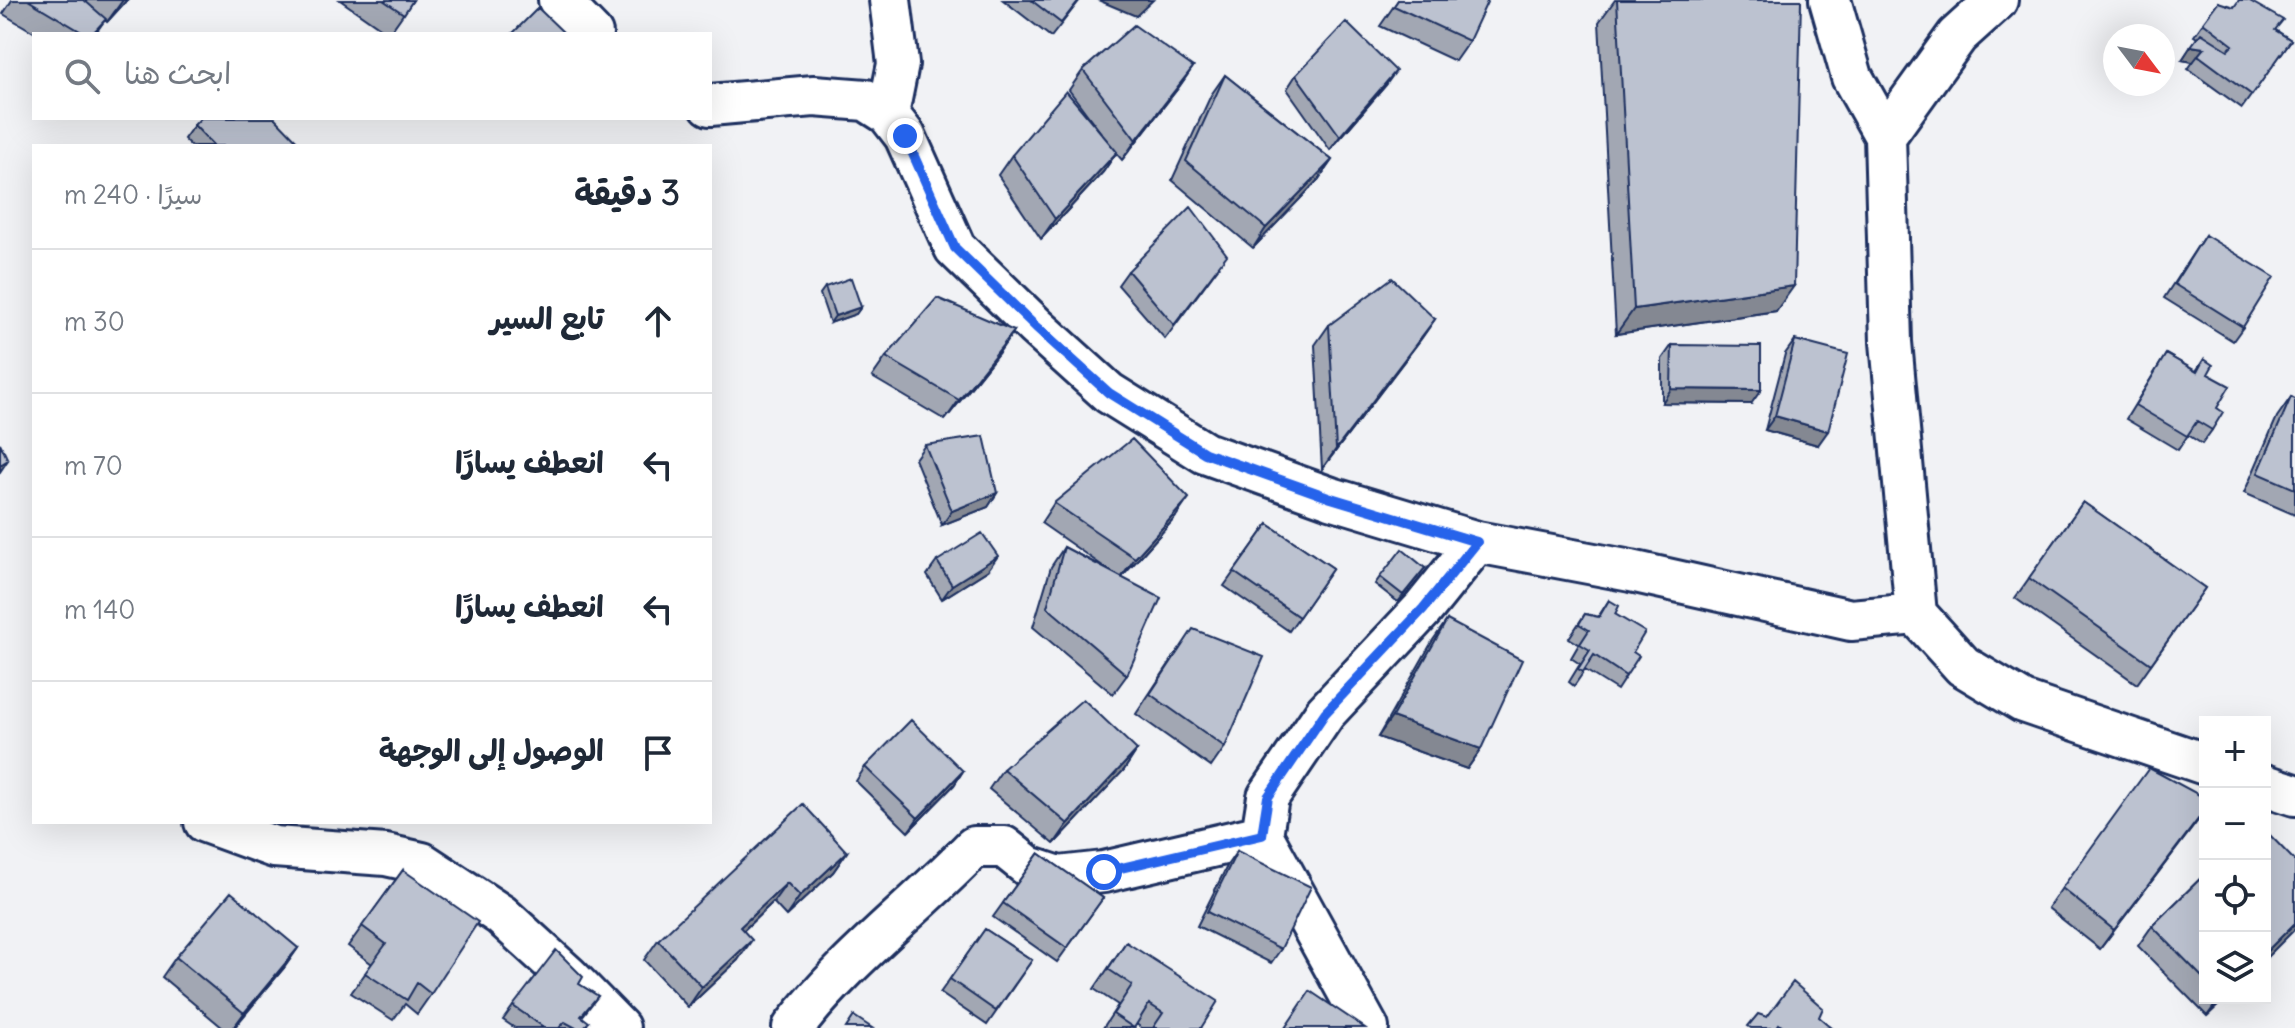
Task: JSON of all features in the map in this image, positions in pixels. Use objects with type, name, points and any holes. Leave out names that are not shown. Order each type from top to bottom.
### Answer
[{"type":"street","points":[[559,0],[590,32]]},
{"type":"street","points":[[888,114],[898,64],[890,0]]},
{"type":"street","points":[[1830,0],[1852,77],[1885,136],[1891,342],[1916,614],[1963,666],[2023,702],[2199,762]]},
{"type":"street","points":[[1885,136],[1957,36],[1997,0]]},
{"type":"street","points":[[712,105],[814,96],[866,100],[888,114],[905,136],[955,248],[1109,393],[1205,453],[1331,498],[1477,542],[1631,571],[1851,620],[1916,614]]},
{"type":"street","points":[[1368,1028],[1262,835],[1268,797],[1325,713],[1423,609],[1477,542]]},
{"type":"street","points":[[2271,787],[2295,795]]},
{"type":"street","points":[[211,824],[274,847],[386,855],[422,863],[501,915],[619,1028]]},
{"type":"street","points":[[793,1028],[813,1002],[974,847],[1004,847],[1029,867],[1059,877],[1104,872],[1262,835]]},
{"type":"building","points":[[28,0],[84,0],[106,19],[94,32],[82,32]]},
{"type":"building","points":[[383,0],[413,0],[404,14]]},
{"type":"building","points":[[1031,0],[1079,0],[1061,23]]},
{"type":"building","points":[[1398,0],[1488,0],[1469,41],[1394,6]]},
{"type":"building","points":[[1617,0],[1801,0],[1794,286],[1634,309]]},
{"type":"building","points":[[2239,0],[2248,0],[2283,20],[2275,30],[2291,40],[2252,95],[2198,55],[2204,48],[2191,46],[2201,33],[2228,50],[2233,45],[2203,22],[2218,2],[2234,7]]},
{"type":"building","points":[[538,8],[563,32],[514,32]]},
{"type":"building","points":[[1346,22],[1396,71],[1340,136],[1296,75]]},
{"type":"building","points":[[1134,25],[1193,67],[1136,140],[1083,70]]},
{"type":"building","points":[[1225,75],[1332,160],[1266,228],[1186,161]]},
{"type":"building","points":[[1066,91],[1117,152],[1055,219],[1012,155]]},
{"type":"building","points":[[199,120],[277,120],[300,144],[212,144],[194,125]]},
{"type":"building","points":[[1191,207],[1227,255],[1174,325],[1128,271]]},
{"type":"building","points":[[2205,235],[2274,277],[2243,327],[2174,284]]},
{"type":"building","points":[[851,278],[861,307],[835,316],[825,287]]},
{"type":"building","points":[[1392,278],[1435,319],[1336,449],[1329,325]]},
{"type":"building","points":[[937,298],[1014,331],[959,400],[886,357]]},
{"type":"building","points":[[1795,340],[1848,354],[1828,431],[1775,416]]},
{"type":"building","points":[[1672,345],[1761,346],[1761,390],[1671,389]]},
{"type":"building","points":[[2166,354],[2197,372],[2204,359],[2213,365],[2208,374],[2230,386],[2217,408],[2223,412],[2212,430],[2197,421],[2187,436],[2135,405]]},
{"type":"building","points":[[2291,397],[2295,399],[2295,489],[2258,473]]},
{"type":"building","points":[[984,436],[997,493],[952,511],[925,445]]},
{"type":"building","points":[[1132,439],[1189,498],[1135,558],[1054,503]]},
{"type":"building","points":[[0,443],[8,460],[0,465]]},
{"type":"building","points":[[2083,502],[2205,588],[2151,664],[2029,578]]},
{"type":"building","points":[[1268,524],[1333,568],[1299,617],[1234,572]]},
{"type":"building","points":[[982,533],[998,556],[952,585],[937,561]]},
{"type":"building","points":[[1064,547],[1161,598],[1127,675],[1047,607]]},
{"type":"building","points":[[1402,549],[1425,568],[1403,595],[1380,577]]},
{"type":"building","points":[[1609,600],[1619,606],[1615,614],[1645,632],[1633,652],[1639,656],[1626,676],[1594,655],[1583,672],[1578,669],[1590,650],[1580,644],[1589,630],[1579,624],[1585,614],[1599,617]]},
{"type":"building","points":[[1447,620],[1522,660],[1481,749],[1392,717]]},
{"type":"building","points":[[1193,629],[1264,657],[1225,747],[1150,694]]},
{"type":"building","points":[[1083,699],[1137,750],[1068,824],[1003,769]]},
{"type":"building","points":[[911,720],[963,771],[918,818],[865,767]]},
{"type":"building","points":[[2149,768],[2199,795],[2199,818],[2114,930],[2062,888]]},
{"type":"building","points":[[803,804],[847,852],[800,896],[787,883],[740,927],[752,940],[702,987],[658,940]]},
{"type":"building","points":[[2271,836],[2295,861],[2295,923],[2271,947]]},
{"type":"building","points":[[1237,851],[1311,887],[1281,949],[1207,912]]},
{"type":"building","points":[[1039,853],[1103,898],[1067,948],[1003,903]]},
{"type":"building","points":[[403,870],[478,922],[431,994],[417,983],[407,1000],[365,973],[386,944],[362,926]]},
{"type":"building","points":[[2199,880],[2199,974],[2152,926]]},
{"type":"building","points":[[231,892],[298,948],[244,1013],[176,957]]},
{"type":"building","points":[[985,929],[1032,960],[996,1011],[950,979]]},
{"type":"building","points":[[1126,942],[1218,1001],[1201,1028],[1153,1028],[1163,1013],[1149,1004],[1134,1028],[1113,1014],[1132,985],[1108,969]]},
{"type":"building","points":[[556,950],[583,977],[579,984],[598,996],[581,1016],[589,1022],[583,1028],[565,1022],[559,1028],[545,1028],[513,1006]]},
{"type":"building","points":[[1793,982],[1823,1008],[1819,1017],[1832,1028],[1784,1028],[1779,1024],[1776,1028],[1748,1026],[1758,1014],[1767,1017]]},
{"type":"building","points":[[1310,991],[1365,1028],[1285,1028]]},
{"type":"building","points":[[854,1016],[872,1028],[846,1028]]},
{"type":"route","points":[[905,136],[955,248],[1109,393],[1205,453],[1331,498],[1477,542],[1423,609],[1325,713],[1268,797],[1262,835],[1104,872]]}]
